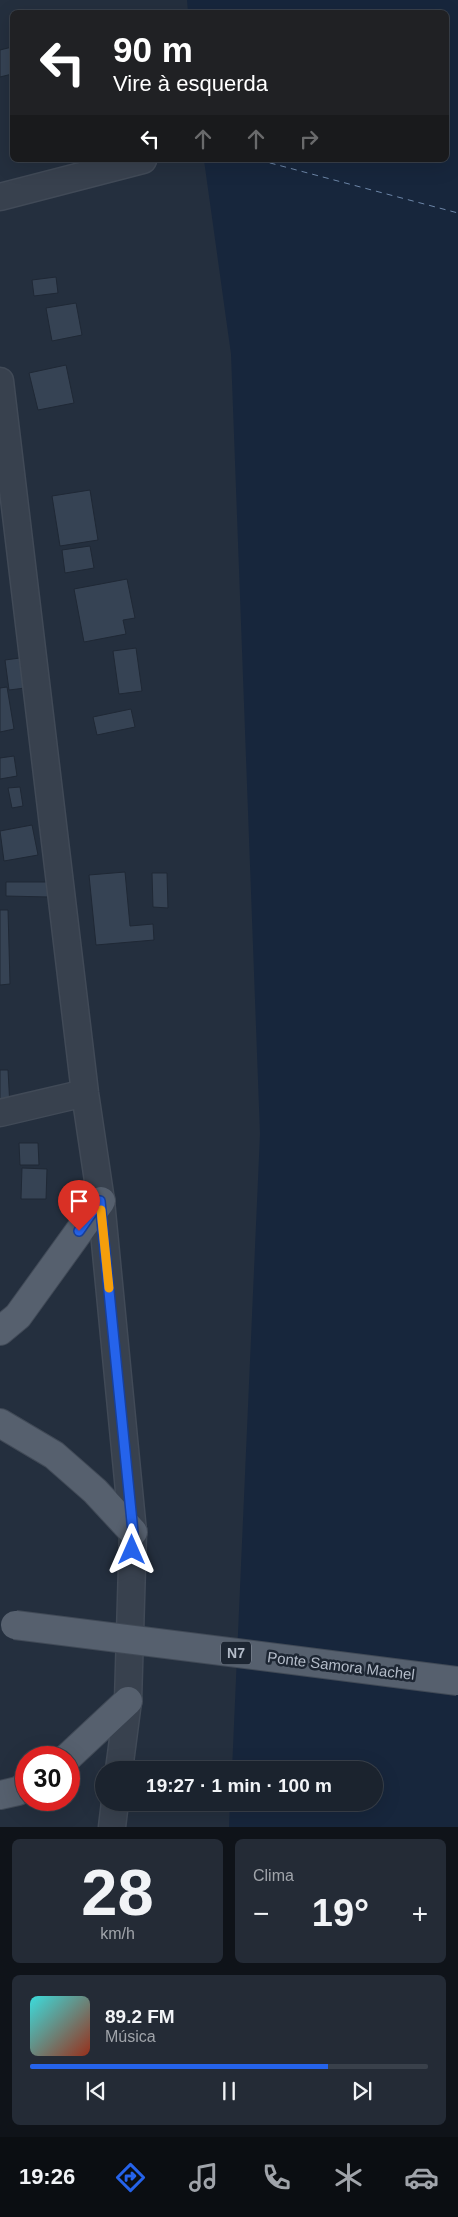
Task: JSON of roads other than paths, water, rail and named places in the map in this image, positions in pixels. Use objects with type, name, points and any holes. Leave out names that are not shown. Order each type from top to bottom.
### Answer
[{"type":"main road","points":[[0,1331],[18,1316],[100,1201]]},
{"type":"main road","points":[[0,1423],[54,1454],[94,1490],[133,1532]]},
{"type":"main road","name":"Ponte Samora Machel","points":[[7,1624],[458,1681]]},
{"type":"main road","points":[[80,1746],[128,1701]]},
{"type":"main road","points":[[0,1795],[15,1792]]},
{"type":"street","points":[[0,197],[134,162]]},
{"type":"street","points":[[0,382],[85,1093],[100,1201],[133,1532],[128,1701],[120,1761]]},
{"type":"street","points":[[0,1113],[85,1093]]},
{"type":"street","points":[[112,1827],[114,1811]]},
{"type":"water","points":[[187,0],[458,0],[458,1827],[229,1827],[230,1811],[383,1811],[383,1761],[232,1761],[260,1134],[231,354],[204,162],[449,162],[449,10],[188,10]]}]
